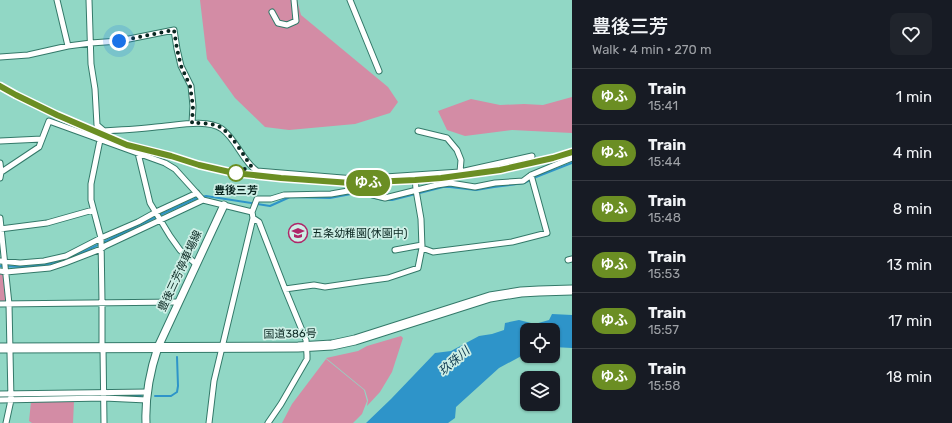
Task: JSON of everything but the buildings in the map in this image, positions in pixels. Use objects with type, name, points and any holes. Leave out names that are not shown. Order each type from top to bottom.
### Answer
[{"type":"highway","name":"国道386号","points":[[0,348],[307,347],[332,345],[355,340],[490,297],[522,292],[572,290]]},
{"type":"main road","name":"豊後三芳停車場線","points":[[146,423],[147,396],[151,369],[158,347],[224,205]]},
{"type":"street","points":[[57,0],[68,46]]},
{"type":"street","points":[[89,0],[91,64],[95,89],[97,126],[104,131],[205,123],[220,128],[232,138],[251,166],[257,170],[354,179],[460,172],[532,156]]},
{"type":"street","points":[[272,12],[278,23],[287,25],[296,21],[294,0]]},
{"type":"street","points":[[350,0],[379,70]]},
{"type":"street","points":[[0,57],[28,55],[68,46],[119,41],[174,30],[181,66],[190,86],[193,106],[192,123]]},
{"type":"street","points":[[1,172],[39,147],[49,121],[165,163],[175,169],[204,200],[252,212]]},
{"type":"street","points":[[104,131],[100,140],[92,184],[91,200],[100,238],[101,249],[104,423]]},
{"type":"street","points":[[418,131],[447,138],[458,150],[461,160],[460,172]]},
{"type":"street","points":[[0,141],[42,139]]},
{"type":"street","points":[[138,153],[150,203],[180,250],[196,264]]},
{"type":"street","points":[[209,423],[214,381],[253,218],[252,212],[257,199],[271,199],[284,194],[331,194],[348,191],[357,191],[385,198],[416,193],[436,185],[450,183],[467,187],[475,187],[495,183],[522,181],[531,175],[572,158]]},
{"type":"street","points":[[0,163],[0,178]]},
{"type":"street","points":[[285,289],[314,285],[325,287],[388,278],[418,268],[422,247],[421,218],[416,193],[415,175]]},
{"type":"street","points":[[395,250],[422,247],[432,252],[512,242],[547,233],[531,175]]},
{"type":"street","points":[[2,262],[20,263],[44,261],[66,256],[100,238],[138,222],[197,193]]},
{"type":"street","points":[[0,271],[6,272],[50,268],[65,263],[101,249],[204,200]]},
{"type":"street","points":[[0,229],[47,223],[93,210]]},
{"type":"street","points":[[0,218],[2,262],[6,272],[9,304],[11,400],[6,423]]},
{"type":"street","points":[[253,218],[259,222],[306,340],[307,347],[307,360],[268,423]]},
{"type":"street","points":[[0,304],[178,302]]},
{"type":"street","points":[[0,394],[147,396]]},
{"type":"street","points":[[0,400],[104,396]]},
{"type":"shaded area","points":[[200,0],[297,0],[301,15],[388,87],[398,102],[390,113],[355,124],[289,130],[265,127],[235,98],[207,59]]},
{"type":"shaded area","points":[[572,97],[572,133],[512,130],[465,136],[447,130],[438,111],[471,99],[500,105],[543,105]]},
{"type":"shaded area","points":[[0,273],[3,274],[6,301],[0,301]]},
{"type":"shaded area","points":[[401,336],[403,338],[392,372],[380,392],[367,406],[368,400],[365,390],[326,358],[358,351],[367,346]]},
{"type":"shaded area","points":[[326,359],[364,390],[367,401],[362,414],[353,423],[282,423],[292,404]]},
{"type":"shaded area","points":[[74,401],[73,423],[32,423],[29,421],[31,402]]},
{"type":"water","points":[[552,314],[572,315],[572,348],[560,347],[560,323],[538,323],[549,320]]},
{"type":"water","name":"玖珠川","points":[[519,320],[531,323],[520,323],[520,357],[499,368],[456,407],[455,418],[448,423],[366,423],[435,353],[451,351],[479,336],[504,330],[505,323]]},
{"type":"waterway","points":[[0,266],[22,267],[45,265],[75,256],[162,214],[197,198],[206,196],[270,206],[290,197],[330,198],[351,194],[363,195],[383,200],[392,200],[443,187],[476,190],[524,183],[572,163]]},
{"type":"waterway","points":[[155,396],[171,396],[177,392],[177,357]]},
{"type":"waterway","points":[[0,397],[64,396]]},
{"type":"waterway","points":[[110,396],[141,396]]},
{"type":"railway","points":[[0,86],[57,115],[127,145],[234,173],[351,183],[415,180],[500,170],[553,158],[572,152]]},
{"type":"train","name":"ゆふ","points":[[0,86],[57,115],[127,145],[234,173],[351,183],[415,180],[500,170],[553,158],[572,152]]},
{"type":"place","name":"豊後三芳","points":[[236,173]]},
{"type":"place","name":"五条幼稚園(休園中)","points":[[298,233]]},
{"type":"route","points":[[119,41],[174,30],[181,66],[190,86],[193,106],[192,123],[205,123],[220,128],[232,138],[251,166],[236,173]]}]
